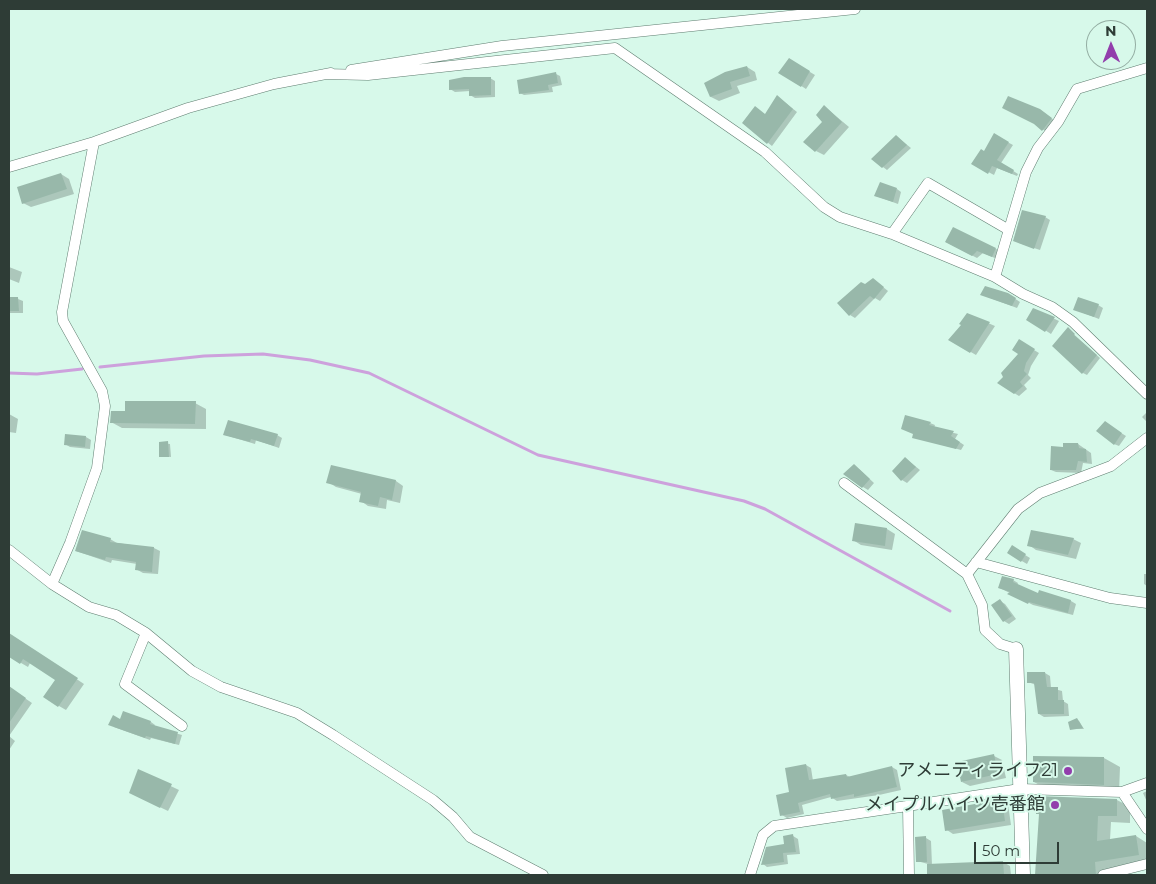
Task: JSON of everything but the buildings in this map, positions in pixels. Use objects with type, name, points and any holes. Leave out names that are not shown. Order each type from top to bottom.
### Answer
[{"type":"street","points":[[9,167],[94,142],[188,108],[274,84],[325,74],[502,46],[855,9]]},
{"type":"street","points":[[325,74],[368,75],[615,48],[765,152],[824,207],[840,216],[892,234],[995,277],[1023,294],[1052,307],[1073,322],[1147,394]]},
{"type":"street","points":[[995,277],[1026,172],[1038,148],[1058,122],[1077,89],[1147,68]]},
{"type":"street","points":[[52,584],[70,543],[97,468],[105,406],[102,391],[62,321],[62,312],[94,142]]},
{"type":"street","points":[[892,234],[928,183],[1009,230]]},
{"type":"street","points":[[967,574],[1018,509],[1040,493],[1111,466],[1147,438]]},
{"type":"street","points":[[844,483],[967,574],[982,605],[985,630],[1000,644],[1016,649],[1023,875]]},
{"type":"street","points":[[9,550],[52,584],[89,607],[116,615],[146,633],[192,671],[221,687],[297,713],[333,734],[434,800],[453,817],[470,837],[543,875]]},
{"type":"street","points":[[976,562],[1110,598],[1147,603]]},
{"type":"street","points":[[146,633],[125,684],[182,726]]},
{"type":"street","points":[[750,875],[762,835],[774,826],[1020,789],[1122,792],[1147,783]]},
{"type":"street","points":[[1122,792],[1147,829]]},
{"type":"street","points":[[908,806],[909,875]]},
{"type":"street","points":[[1103,875],[1147,864]]},
{"type":"waterway","points":[[100,367],[204,356],[263,354],[310,360],[369,373],[538,455],[744,501],[765,509],[950,611]]},
{"type":"waterway","points":[[9,373],[37,374],[82,369]]},
{"type":"place","name":"アメニティライフ21","points":[[1068,771]]},
{"type":"place","name":"メイプルハイツ壱番館","points":[[1055,805]]}]
